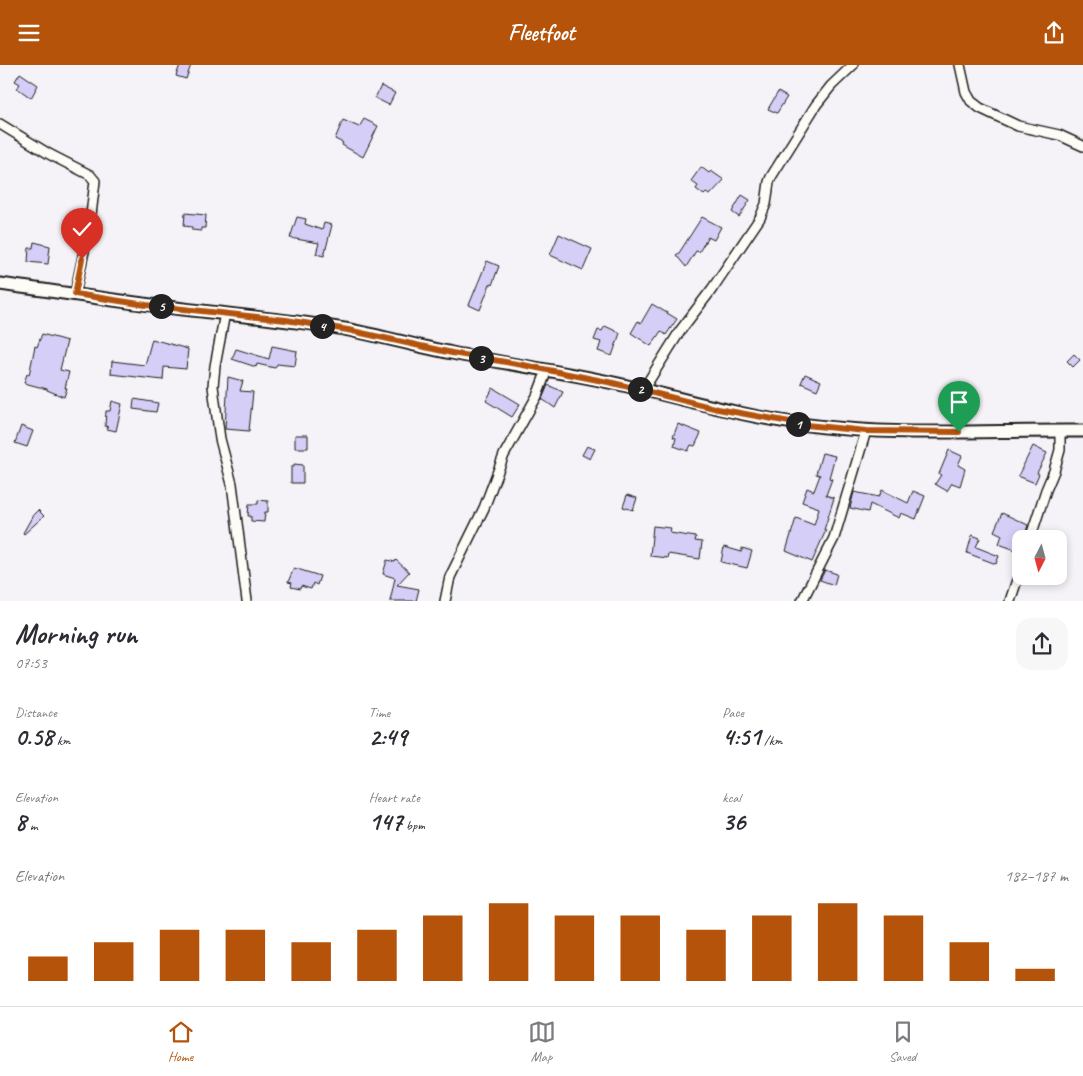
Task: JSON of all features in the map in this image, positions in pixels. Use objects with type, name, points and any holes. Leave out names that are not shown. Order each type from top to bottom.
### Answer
[{"type":"street","points":[[643,390],[680,331],[712,289],[760,218],[766,204],[769,182],[816,105],[831,86],[854,65]]},
{"type":"street","points":[[960,65],[966,92],[971,101],[980,108],[1018,126],[1059,135],[1083,147]]},
{"type":"street","points":[[0,124],[49,154],[90,175],[95,181],[90,223],[75,294]]},
{"type":"street","points":[[0,283],[348,330],[452,353],[643,390],[718,409],[806,425],[866,431],[1083,431]]},
{"type":"street","points":[[225,313],[215,366],[214,402],[220,439],[232,484],[247,601]]},
{"type":"street","points":[[445,601],[450,577],[484,508],[504,455],[537,396],[547,370]]},
{"type":"street","points":[[802,601],[834,538],[866,431]]},
{"type":"street","points":[[1033,530],[1060,450],[1060,431]]},
{"type":"street","points":[[1010,601],[1015,585]]},
{"type":"building","points":[[180,65],[191,65],[186,79],[176,76]]},
{"type":"building","points":[[20,73],[38,85],[31,98],[17,88],[20,84],[15,81]]},
{"type":"building","points":[[381,86],[395,93],[389,105],[375,98]]},
{"type":"building","points":[[778,92],[787,97],[777,113],[768,109]]},
{"type":"building","points":[[364,119],[378,126],[363,157],[335,139],[343,120],[359,127]]},
{"type":"building","points":[[701,167],[724,180],[710,195],[706,193],[704,195],[696,189],[698,186],[691,181]]},
{"type":"building","points":[[742,195],[750,200],[739,217],[732,212]]},
{"type":"building","points":[[185,213],[206,215],[205,228],[201,228],[201,231],[192,230],[192,227],[184,226]]},
{"type":"building","points":[[297,217],[306,219],[305,224],[322,230],[324,223],[332,225],[324,256],[316,254],[319,243],[290,238]]},
{"type":"building","points":[[702,217],[721,227],[714,240],[708,237],[699,252],[696,251],[686,267],[676,255]]},
{"type":"building","points":[[559,234],[592,249],[583,270],[550,255]]},
{"type":"building","points":[[34,242],[50,246],[48,264],[28,262],[29,248],[33,248]]},
{"type":"building","points":[[487,261],[499,266],[480,310],[469,305]]},
{"type":"building","points":[[652,304],[677,319],[666,335],[661,331],[651,346],[631,333],[638,321],[641,323]]},
{"type":"building","points":[[605,326],[620,333],[612,356],[598,351],[601,342],[594,340],[598,330],[602,331]]},
{"type":"building","points":[[42,334],[67,341],[60,370],[69,372],[64,397],[47,389],[24,383],[27,374],[29,375],[35,346],[37,347]]},
{"type":"building","points":[[152,339],[188,349],[186,369],[164,367],[163,380],[111,374],[112,361],[145,365]]},
{"type":"building","points":[[272,346],[297,351],[295,366],[277,364],[275,368],[257,364],[256,367],[232,359],[236,349],[269,359]]},
{"type":"building","points":[[1074,354],[1080,360],[1073,367],[1067,361]]},
{"type":"building","points":[[805,374],[821,381],[817,390],[801,383]]},
{"type":"building","points":[[228,377],[243,381],[240,391],[253,392],[249,431],[225,429]]},
{"type":"building","points":[[548,385],[563,392],[555,408],[542,399]]},
{"type":"building","points":[[493,388],[520,404],[512,417],[486,401]]},
{"type":"building","points":[[134,399],[158,403],[156,412],[133,409]]},
{"type":"building","points":[[112,401],[122,404],[116,431],[107,429],[108,427],[105,426],[106,411],[110,411]]},
{"type":"building","points":[[678,424],[701,433],[695,446],[691,445],[688,451],[674,446],[676,438],[673,437]]},
{"type":"building","points":[[21,426],[33,431],[27,447],[15,443]]},
{"type":"building","points":[[295,435],[308,435],[308,448],[295,448]]},
{"type":"building","points":[[587,446],[595,449],[590,459],[582,455]]},
{"type":"building","points":[[1033,446],[1047,453],[1037,473],[1039,474],[1035,483],[1018,476]]},
{"type":"building","points":[[949,450],[962,456],[958,465],[965,469],[960,486],[952,483],[947,491],[935,484],[941,475],[939,474]]},
{"type":"building","points":[[822,453],[835,456],[829,478],[832,479],[826,495],[834,498],[824,530],[826,530],[812,562],[786,551],[796,518],[814,525],[819,508],[802,502],[807,488],[814,491],[820,475],[816,474]]},
{"type":"building","points":[[294,464],[303,465],[303,483],[291,483],[291,467],[294,467]]},
{"type":"building","points":[[882,490],[908,503],[913,491],[925,496],[916,519],[901,513],[899,518],[870,504],[868,512],[850,508],[854,492],[879,497]]},
{"type":"building","points":[[627,495],[637,498],[633,510],[623,507]]},
{"type":"building","points":[[258,500],[268,501],[268,512],[265,512],[264,522],[251,521],[251,516],[248,516],[249,504],[258,504]]},
{"type":"building","points":[[38,510],[44,516],[24,534],[33,515]]},
{"type":"building","points":[[1002,513],[1028,525],[1027,530],[1012,530],[1012,549],[999,544],[1002,535],[994,531]]},
{"type":"building","points":[[653,526],[671,528],[670,533],[696,537],[695,541],[702,542],[700,559],[668,554],[667,558],[650,556]]},
{"type":"building","points":[[972,535],[980,538],[976,547],[999,556],[996,564],[967,553]]},
{"type":"building","points":[[724,547],[742,552],[742,548],[752,551],[747,568],[721,562]]},
{"type":"building","points":[[387,560],[395,562],[396,560],[409,572],[397,585],[419,589],[416,601],[390,601],[395,578],[383,574]]},
{"type":"building","points":[[294,568],[320,576],[317,585],[313,583],[311,589],[301,586],[300,589],[291,587],[292,583],[288,582]]},
{"type":"building","points":[[825,570],[837,574],[834,585],[820,580]]},
{"type":"route","points":[[82,259],[75,294],[146,305],[286,320],[348,330],[452,353],[613,383],[718,409],[806,425],[866,431],[959,432]]}]
